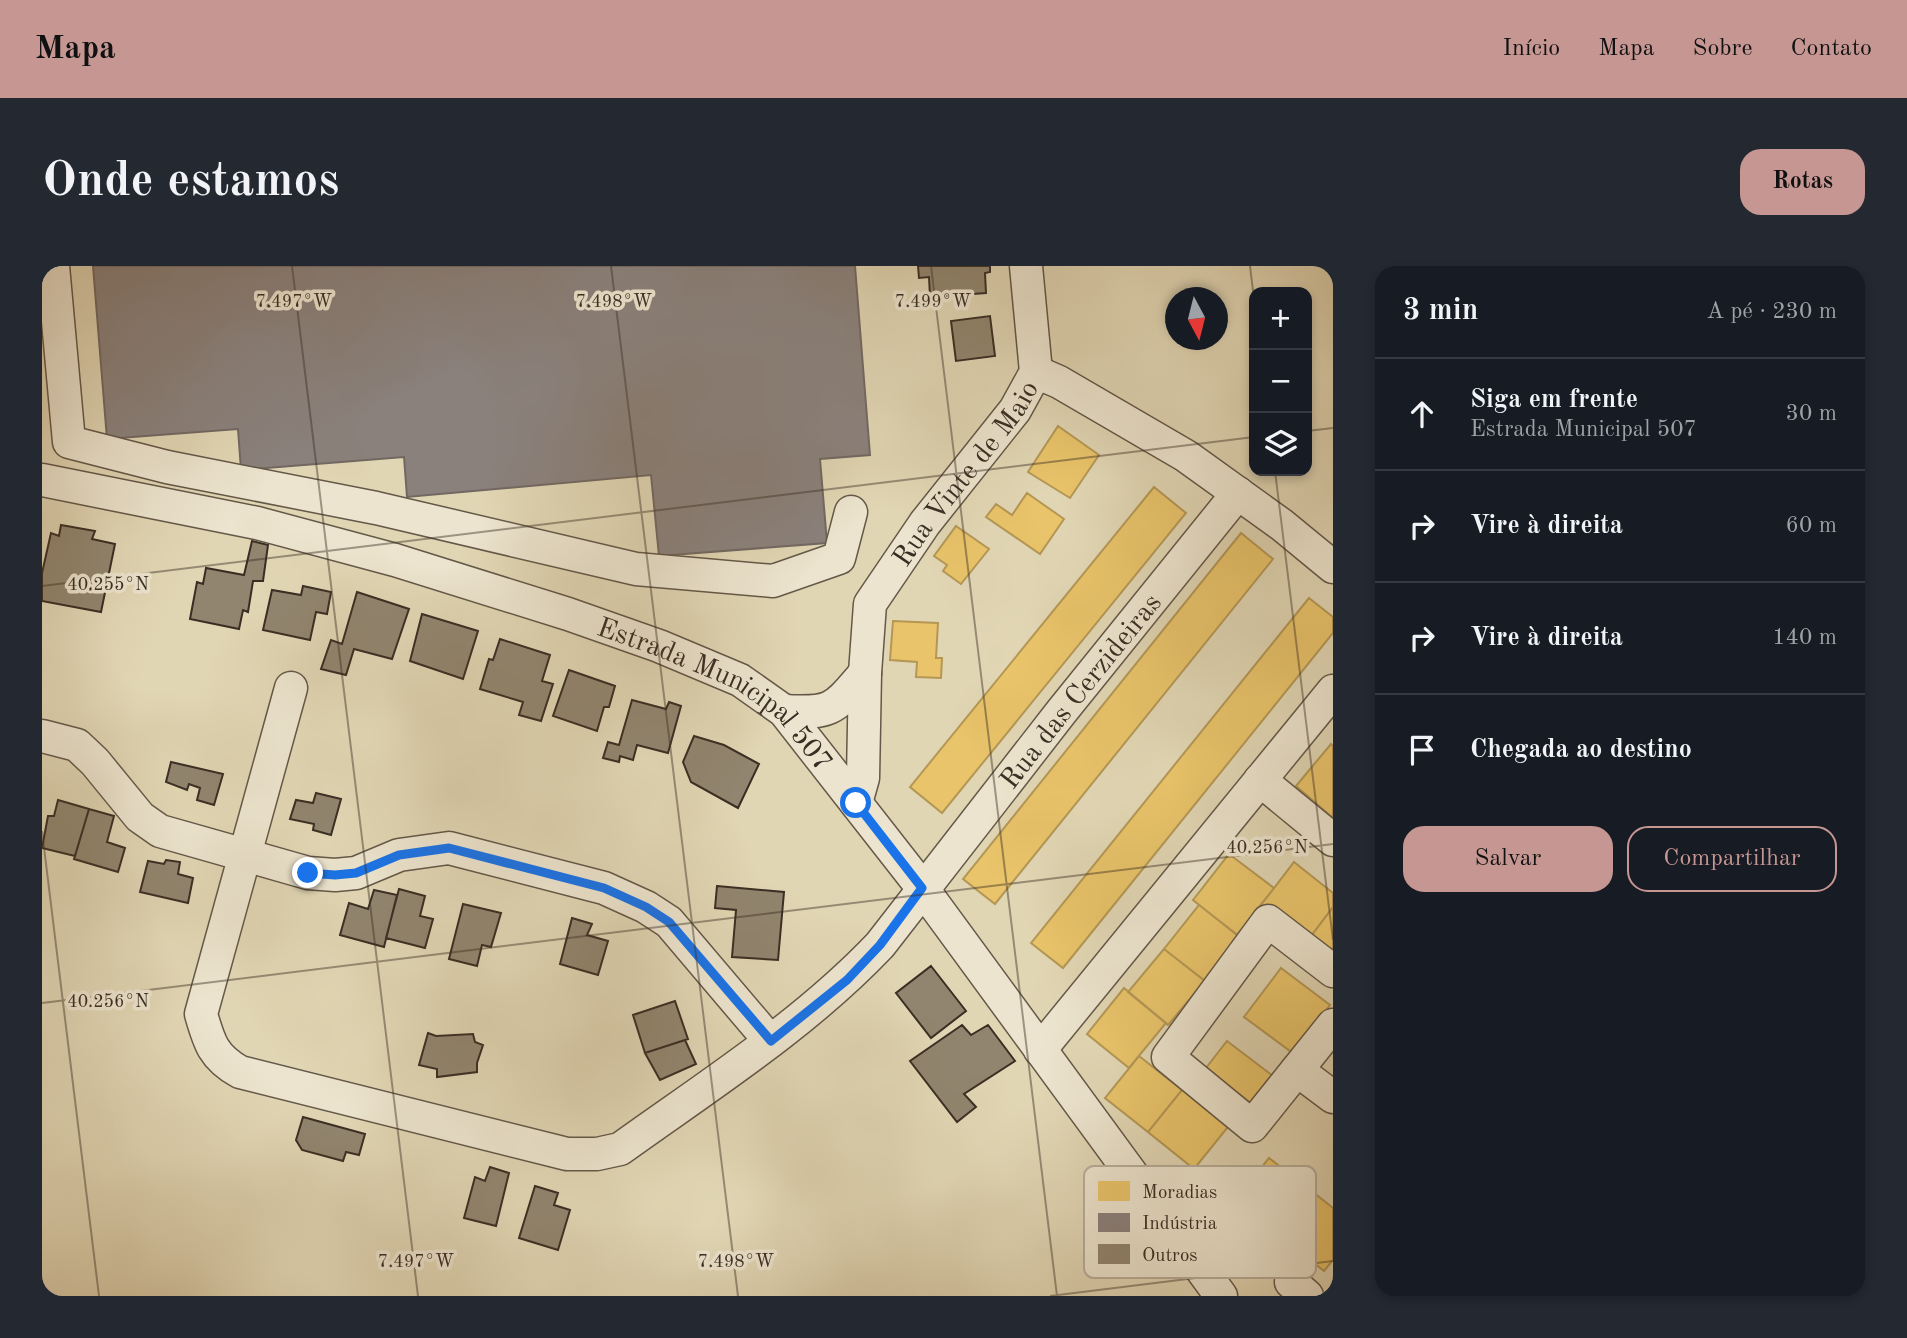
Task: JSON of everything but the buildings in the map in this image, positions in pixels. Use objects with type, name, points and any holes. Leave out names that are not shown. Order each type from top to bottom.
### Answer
[{"type":"street","points":[[54,266],[49,302],[52,364],[69,442]]},
{"type":"street","name":"Rua Vinte de Maio","points":[[856,803],[863,778],[865,673],[870,604],[925,523],[1015,410],[1036,372],[1026,266]]},
{"type":"street","points":[[1036,372],[1059,382],[1186,456],[1282,525],[1333,567]]},
{"type":"street","points":[[42,424],[69,442],[167,467],[376,508],[636,569],[773,581],[839,558],[851,512]]},
{"type":"street","name":"Estrada Municipal 507","points":[[42,480],[257,523],[396,560],[568,614],[659,646],[740,680],[784,711],[922,888],[1125,1166]]},
{"type":"street","name":"Rua das Cerzideiras","points":[[291,688],[201,1014],[209,1045],[226,1064],[240,1072],[567,1154],[597,1154],[620,1149],[771,1041],[847,980],[880,945],[922,888],[1238,493]]},
{"type":"street","points":[[784,711],[816,713],[834,706],[865,673]]},
{"type":"street","points":[[1040,1050],[1333,691]]},
{"type":"street","points":[[42,736],[77,745],[95,762],[141,817],[160,831],[308,873],[356,873],[399,855],[449,848],[604,888],[646,907],[669,922],[771,1041]]},
{"type":"street","points":[[1260,780],[1333,840]]},
{"type":"street","points":[[1333,971],[1268,921],[1168,1057],[1252,1126],[1333,1025]]},
{"type":"street","points":[[1297,1070],[1333,1097]]},
{"type":"street","name":"Estrada Municipal 507","points":[[1208,1278],[1221,1296]]},
{"type":"route","points":[[308,873],[356,873],[399,855],[449,848],[604,888],[646,907],[669,922],[771,1041],[847,980],[880,945],[922,888],[856,803]]}]
